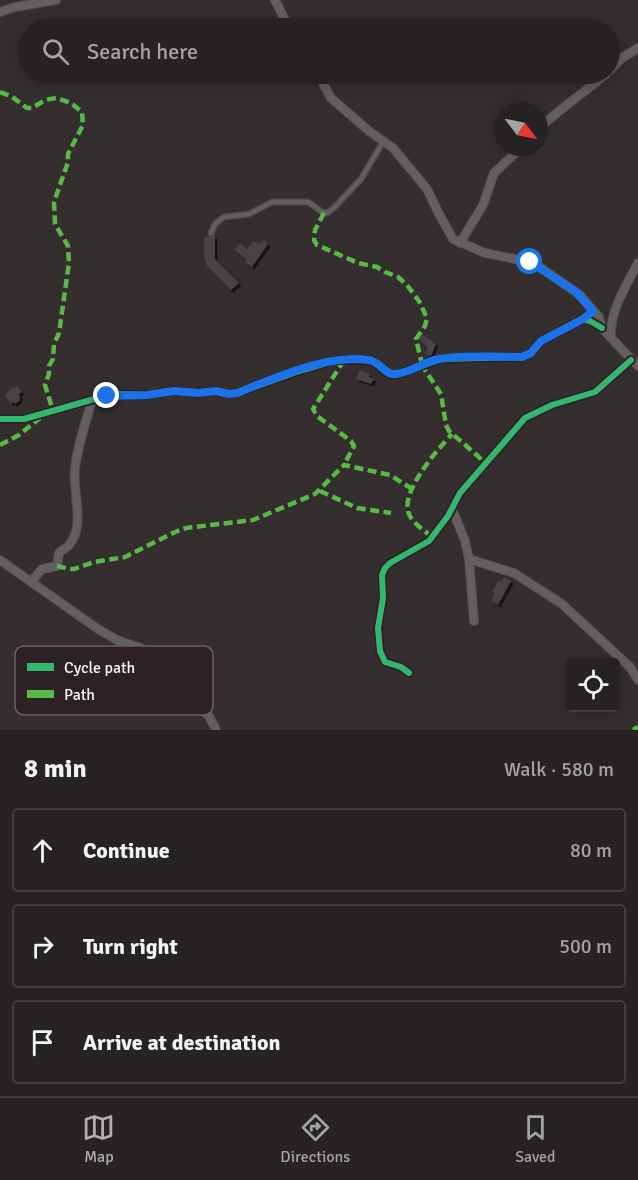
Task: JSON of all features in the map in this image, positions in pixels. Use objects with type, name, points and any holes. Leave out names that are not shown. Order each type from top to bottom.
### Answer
[{"type":"street","points":[[0,12],[56,0]]},
{"type":"street","points":[[274,0],[284,18]]},
{"type":"street","points":[[620,60],[638,48]]},
{"type":"street","points":[[323,84],[331,98],[393,148],[428,189],[453,238],[485,253],[530,262],[537,266],[575,291],[599,317],[602,328]]},
{"type":"street","points":[[548,120],[559,109],[594,84]]},
{"type":"street","points":[[460,243],[483,205],[494,173],[512,156]]},
{"type":"street","points":[[611,338],[619,299],[638,263]]},
{"type":"street","points":[[0,419],[24,419],[112,394],[147,395],[170,391],[237,393],[336,360],[371,360],[389,374],[395,375],[441,359],[522,357],[531,353],[541,341],[583,319],[593,311]]},
{"type":"street","points":[[583,319],[602,328],[638,366]]},
{"type":"street","points":[[409,673],[401,667],[385,662],[380,651],[378,628],[382,575],[390,562],[429,541],[452,509],[460,493],[525,418],[552,405],[595,392],[631,360]]},
{"type":"street","points":[[31,582],[42,569],[57,566],[59,553],[69,546],[75,531],[78,511],[74,480],[75,467],[92,401]]},
{"type":"street","points":[[452,509],[469,559],[474,621]]},
{"type":"street","points":[[469,559],[514,573],[562,604],[630,667],[638,680]]},
{"type":"street","points":[[0,560],[98,629],[117,640],[135,646]]},
{"type":"street","points":[[208,715],[216,730]]},
{"type":"lane","points":[[211,233],[215,224],[224,217],[249,214],[272,202],[308,202],[327,213],[361,179],[384,142]]},
{"type":"building","points":[[215,236],[215,259],[239,283],[231,290],[207,266],[204,256],[204,237]]},
{"type":"building","points":[[263,240],[268,244],[252,267],[235,250],[240,243],[247,249],[253,241],[260,244]]},
{"type":"building","points":[[423,335],[436,344],[431,356],[426,354],[428,348],[419,339]]},
{"type":"building","points":[[360,370],[370,374],[369,377],[374,379],[371,384],[356,379]]},
{"type":"building","points":[[17,386],[22,392],[19,394],[20,400],[11,404],[5,395]]},
{"type":"building","points":[[504,577],[511,581],[498,605],[491,601],[495,593],[492,591],[499,580],[501,582]]},
{"type":"marked path","points":[[0,92],[11,96],[27,108],[56,98],[71,103],[82,112],[83,125],[68,154],[68,162],[54,202],[55,224],[68,246],[69,263],[59,333],[54,344],[53,359],[45,385],[53,411]]},
{"type":"marked path","points":[[324,213],[315,230],[314,240],[317,245],[398,277],[419,301],[427,318],[425,326],[416,339],[422,364]]},
{"type":"marked path","points":[[344,360],[313,409],[317,416],[351,441],[354,446],[344,465]]},
{"type":"marked path","points":[[421,364],[441,394],[449,431],[485,465]]},
{"type":"marked path","points":[[0,445],[19,435],[40,418]]},
{"type":"marked path","points":[[432,537],[413,521],[407,505],[415,483],[452,434]]},
{"type":"marked path","points":[[57,566],[74,569],[94,562],[125,557],[186,528],[253,520],[315,494],[344,465],[390,475],[412,489]]},
{"type":"marked path","points":[[320,491],[357,508],[391,513]]},
{"type":"marked path","points":[[633,730],[638,727]]},
{"type":"cycle path","points":[[0,419],[24,419],[112,394],[147,395],[174,391],[237,393],[336,360],[371,360],[389,374],[395,375],[441,359],[522,357],[531,353],[541,341],[583,319],[602,328]]},
{"type":"cycle path","points":[[409,673],[401,667],[385,662],[380,651],[378,628],[383,598],[382,575],[385,568],[429,541],[448,516],[460,493],[525,418],[552,405],[595,392],[631,360]]},
{"type":"route","points":[[107,396],[112,394],[147,395],[170,391],[237,393],[336,360],[371,360],[389,374],[395,375],[441,359],[522,357],[531,353],[541,341],[583,319],[593,311],[575,291],[530,262]]}]
